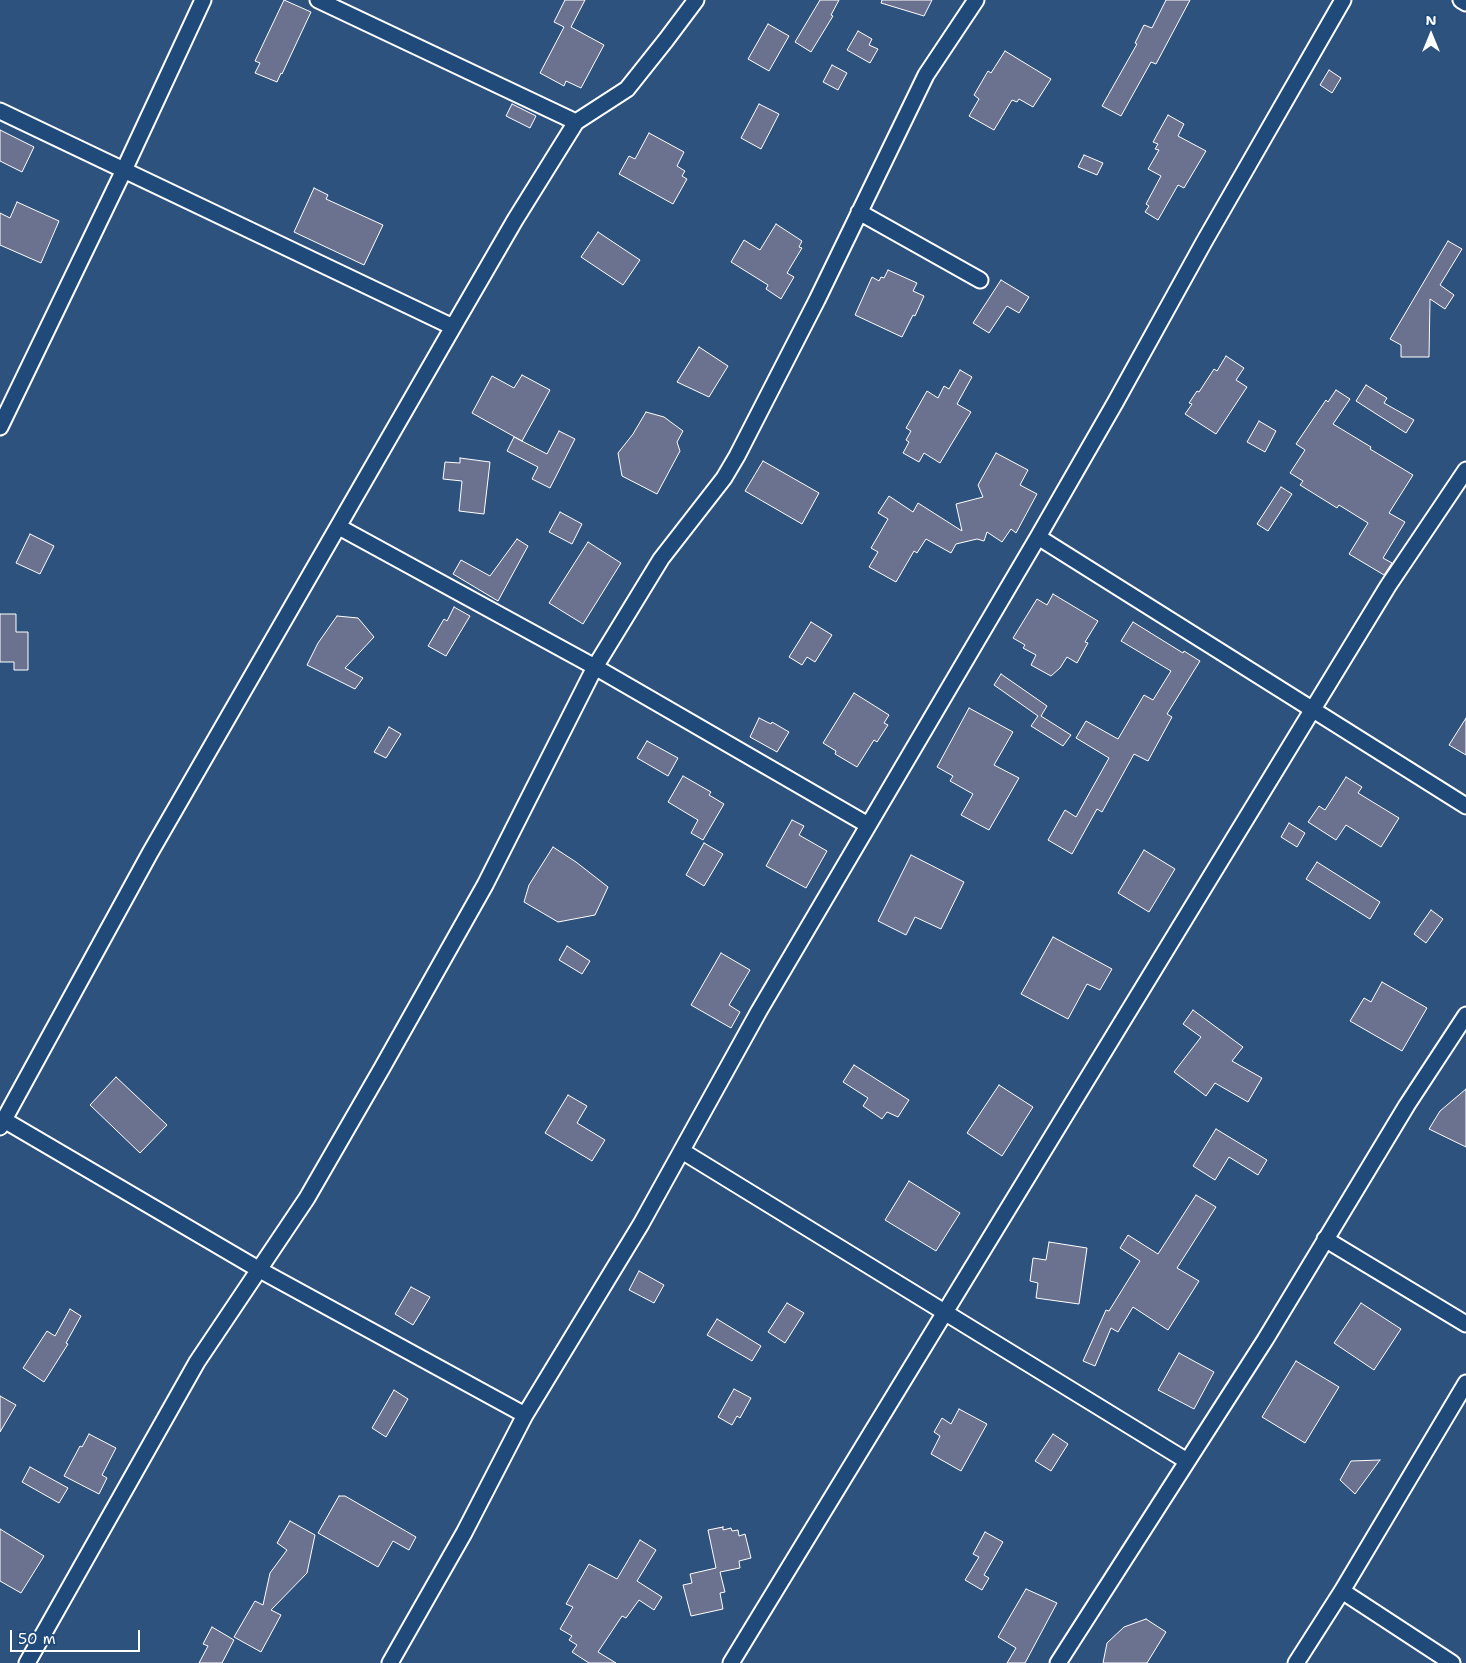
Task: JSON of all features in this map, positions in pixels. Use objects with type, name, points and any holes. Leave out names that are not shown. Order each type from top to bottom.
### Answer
[{"type":"street","points":[[0,427],[124,170],[203,0]]},
{"type":"street","points":[[318,0],[576,122]]},
{"type":"street","points":[[525,1415],[258,1269],[2,1124],[150,853],[515,220],[576,122],[627,89],[696,0]]},
{"type":"street","points":[[27,1663],[197,1362],[307,1198],[485,885],[595,668],[661,559],[724,478],[737,456],[926,75],[976,0]]},
{"type":"street","points":[[390,1663],[464,1534],[525,1415],[641,1224],[759,1011],[1038,537],[1343,0]]},
{"type":"street","points":[[1462,0],[1466,3]]},
{"type":"street","points":[[0,111],[453,327]]},
{"type":"street","points":[[859,212],[980,280]]},
{"type":"street","points":[[731,1663],[1388,586],[1466,470]]},
{"type":"street","points":[[339,527],[595,668],[868,825]]},
{"type":"street","points":[[1038,537],[1466,806]]},
{"type":"street","points":[[1058,1663],[1265,1340],[1407,1105],[1466,1015]]},
{"type":"street","points":[[682,1151],[1187,1461]]},
{"type":"street","points":[[1325,1240],[1466,1324]]},
{"type":"street","points":[[1296,1663],[1342,1591],[1466,1383]]},
{"type":"street","points":[[1342,1591],[1452,1663]]},
{"type":"building","points":[[284,0],[311,12],[277,82],[255,73],[260,63],[255,61]]},
{"type":"building","points":[[565,0],[585,0],[571,27],[604,45],[581,88],[566,81],[564,86],[540,73],[564,27],[554,22]]},
{"type":"building","points":[[820,0],[839,0],[831,15],[833,16],[811,52],[795,42]]},
{"type":"building","points":[[882,0],[932,0],[924,16],[881,3]]},
{"type":"building","points":[[1166,0],[1190,0],[1156,64],[1151,62],[1121,116],[1102,106],[1137,44],[1135,43],[1144,25],[1152,28]]},
{"type":"building","points":[[768,24],[789,36],[769,71],[748,59]]},
{"type":"building","points":[[858,31],[872,39],[869,45],[878,49],[870,63],[847,50]]},
{"type":"building","points":[[1005,51],[1051,79],[1033,107],[1019,99],[1017,102],[1012,100],[994,130],[969,116],[979,99],[974,95],[988,71],[991,73]]},
{"type":"building","points":[[832,65],[847,73],[838,90],[823,82]]},
{"type":"building","points":[[1329,70],[1341,78],[1332,93],[1320,85]]},
{"type":"building","points":[[512,104],[536,116],[530,128],[506,116]]},
{"type":"building","points":[[759,104],[779,114],[761,149],[741,138]]},
{"type":"building","points":[[1168,115],[1184,124],[1178,136],[1206,151],[1184,188],[1178,185],[1158,220],[1145,212],[1149,206],[1146,204],[1161,176],[1148,169],[1159,150],[1155,149],[1158,144],[1153,142]]},
{"type":"building","points":[[0,130],[34,147],[22,172],[0,161]]},
{"type":"building","points":[[649,133],[684,152],[677,166],[685,171],[682,176],[687,179],[673,204],[619,174],[629,156],[635,159]]},
{"type":"building","points":[[1084,155],[1103,163],[1097,175],[1078,167]]},
{"type":"building","points":[[314,188],[328,195],[326,199],[383,225],[364,265],[294,232]]},
{"type":"building","points":[[17,202],[59,221],[41,263],[0,245],[0,213],[10,218]]},
{"type":"building","points":[[776,224],[802,241],[799,247],[802,248],[787,273],[794,277],[781,299],[766,289],[768,285],[731,262],[744,240],[760,250]]},
{"type":"building","points":[[598,232],[640,260],[623,285],[581,257]]},
{"type":"building","points":[[1448,241],[1462,249],[1440,285],[1454,295],[1445,309],[1430,299],[1429,357],[1401,357],[1401,345],[1390,339]]},
{"type":"building","points":[[888,270],[917,283],[913,291],[924,296],[915,316],[913,315],[902,337],[855,315],[872,277],[879,281],[881,277],[884,278]]},
{"type":"building","points":[[1001,280],[1029,297],[1019,313],[1007,306],[989,333],[973,323]]},
{"type":"building","points":[[699,347],[728,366],[709,397],[677,382]]},
{"type":"building","points":[[1226,356],[1244,368],[1236,380],[1247,387],[1216,434],[1185,414],[1192,404],[1189,403],[1197,391],[1199,392],[1214,369],[1217,371]]},
{"type":"building","points":[[960,370],[972,377],[957,404],[971,412],[940,463],[924,453],[919,462],[903,453],[909,442],[906,440],[911,431],[906,428],[927,391],[938,398],[944,386],[949,389]]},
{"type":"building","points":[[522,375],[550,390],[522,441],[472,413],[492,376],[514,388]]},
{"type":"building","points":[[1366,385],[1387,398],[1384,403],[1414,420],[1406,433],[1356,401]]},
{"type":"building","points":[[1336,390],[1350,399],[1333,424],[1413,475],[1389,513],[1405,522],[1383,558],[1392,563],[1384,575],[1349,554],[1368,523],[1339,505],[1337,508],[1300,485],[1303,481],[1290,473],[1305,450],[1296,444],[1326,400],[1328,402]]},
{"type":"building","points":[[646,412],[664,417],[683,431],[677,442],[680,451],[657,494],[622,476],[618,453],[633,434]]},
{"type":"building","points":[[1259,421],[1276,431],[1265,452],[1247,442]]},
{"type":"building","points":[[559,431],[575,439],[550,488],[532,479],[538,467],[507,451],[514,437],[547,454]]},
{"type":"building","points":[[996,453],[1028,470],[1020,485],[1037,494],[1016,533],[1011,529],[1002,542],[987,532],[984,541],[977,539],[956,544],[951,553],[926,539],[917,553],[914,551],[896,582],[869,567],[878,552],[871,548],[888,519],[878,513],[889,496],[913,512],[918,503],[962,531],[956,504],[983,497],[978,485]]},
{"type":"building","points":[[460,458],[490,462],[484,514],[459,511],[462,481],[443,479],[445,462],[460,463]]},
{"type":"building","points":[[763,461],[819,493],[802,524],[745,491]]},
{"type":"building","points":[[1281,487],[1292,494],[1268,531],[1257,524]]},
{"type":"building","points":[[560,512],[582,524],[572,544],[549,532]]},
{"type":"building","points":[[30,534],[54,546],[40,574],[16,563]]},
{"type":"building","points":[[517,539],[528,546],[498,601],[453,574],[461,560],[490,576]]},
{"type":"building","points":[[588,542],[621,563],[583,624],[549,603]]},
{"type":"building","points":[[1053,594],[1098,621],[1085,642],[1088,643],[1077,663],[1067,657],[1060,668],[1051,676],[1031,665],[1036,655],[1023,648],[1025,645],[1013,638],[1037,599],[1047,605]]},
{"type":"building","points":[[454,607],[470,616],[446,656],[428,646],[444,619],[447,621]]},
{"type":"building","points":[[0,614],[16,614],[16,632],[28,632],[28,670],[14,670],[14,662],[0,662]]},
{"type":"building","points":[[337,616],[358,618],[374,637],[345,668],[363,678],[355,689],[307,665],[318,643]]},
{"type":"building","points":[[811,622],[832,635],[815,662],[807,657],[802,665],[789,657]]},
{"type":"building","points":[[1133,622],[1183,653],[1184,651],[1200,661],[1167,714],[1172,717],[1148,761],[1134,754],[1102,812],[1097,809],[1072,854],[1048,840],[1065,810],[1076,817],[1109,758],[1076,738],[1086,721],[1118,739],[1144,695],[1153,700],[1171,671],[1121,641]]},
{"type":"building","points":[[1001,674],[1047,706],[1041,716],[1071,735],[1063,746],[1031,726],[1038,716],[994,685]]},
{"type":"building","points":[[854,693],[889,715],[884,723],[888,725],[877,742],[874,740],[857,767],[835,754],[836,751],[823,743]]},
{"type":"building","points":[[969,708],[1013,732],[994,765],[1019,778],[989,830],[961,815],[973,794],[950,781],[953,776],[937,767]]},
{"type":"building","points":[[759,718],[771,724],[772,722],[789,732],[777,752],[750,737]]},
{"type":"building","points":[[1466,718],[1466,755],[1449,745]]},
{"type":"building","points":[[389,727],[401,734],[386,758],[374,752]]},
{"type":"building","points":[[647,741],[678,758],[668,776],[637,758]]},
{"type":"building","points":[[683,776],[711,792],[709,795],[724,804],[703,840],[691,833],[698,820],[668,802]]},
{"type":"building","points":[[1346,777],[1362,787],[1358,793],[1399,818],[1381,847],[1346,825],[1336,840],[1308,822],[1319,806],[1325,810]]},
{"type":"building","points":[[792,820],[804,826],[799,835],[827,851],[806,888],[766,866]]},
{"type":"building","points":[[1289,823],[1305,833],[1297,847],[1281,837]]},
{"type":"building","points":[[704,843],[723,854],[704,886],[686,875]]},
{"type":"building","points":[[553,847],[608,887],[595,915],[558,922],[524,902],[529,885]]},
{"type":"building","points":[[1144,850],[1175,869],[1149,912],[1118,893]]},
{"type":"building","points":[[911,855],[964,882],[941,929],[915,917],[906,935],[878,921]]},
{"type":"building","points":[[1317,862],[1380,902],[1370,919],[1306,879]]},
{"type":"building","points":[[1431,910],[1443,919],[1426,943],[1414,934]]},
{"type":"building","points":[[1053,937],[1112,969],[1100,990],[1087,984],[1068,1019],[1021,994]]},
{"type":"building","points":[[567,946],[590,961],[582,974],[559,960]]},
{"type":"building","points":[[721,953],[750,970],[729,1005],[740,1012],[731,1028],[691,1005]]},
{"type":"building","points":[[1382,982],[1427,1008],[1402,1051],[1350,1021],[1364,998],[1371,1002]]},
{"type":"building","points":[[1193,1010],[1243,1047],[1232,1061],[1262,1078],[1248,1102],[1215,1083],[1206,1096],[1174,1072],[1201,1037],[1183,1024]]},
{"type":"building","points":[[854,1065],[909,1100],[898,1117],[887,1112],[882,1119],[863,1106],[868,1098],[843,1082]]},
{"type":"building","points":[[116,1077],[167,1125],[140,1153],[90,1105]]},
{"type":"building","points":[[999,1085],[1033,1107],[1002,1156],[967,1133]]},
{"type":"building","points":[[1466,1089],[1466,1147],[1429,1129],[1440,1111]]},
{"type":"building","points":[[568,1095],[587,1106],[577,1123],[605,1140],[592,1161],[545,1133]]},
{"type":"building","points":[[1216,1129],[1267,1160],[1258,1175],[1229,1157],[1215,1180],[1193,1166]]},
{"type":"building","points":[[909,1181],[960,1213],[936,1251],[885,1220]]},
{"type":"building","points":[[1196,1195],[1216,1207],[1177,1268],[1199,1281],[1168,1330],[1133,1307],[1118,1332],[1111,1328],[1095,1366],[1083,1361],[1106,1310],[1109,1311],[1140,1261],[1120,1248],[1128,1235],[1158,1254]]},
{"type":"building","points":[[1049,1242],[1087,1248],[1079,1304],[1036,1298],[1038,1283],[1030,1281],[1033,1258],[1046,1260]]},
{"type":"building","points":[[639,1271],[664,1285],[654,1303],[629,1290]]},
{"type":"building","points":[[411,1287],[430,1297],[413,1325],[395,1314]]},
{"type":"building","points":[[787,1303],[804,1313],[785,1343],[768,1332]]},
{"type":"building","points":[[1361,1303],[1401,1329],[1374,1370],[1334,1343]]},
{"type":"building","points":[[70,1309],[81,1316],[66,1343],[68,1344],[44,1382],[23,1368],[47,1331],[55,1336]]},
{"type":"building","points":[[717,1319],[761,1346],[752,1361],[707,1335]]},
{"type":"building","points":[[1179,1353],[1214,1372],[1194,1409],[1158,1390]]},
{"type":"building","points":[[1296,1361],[1339,1387],[1305,1443],[1262,1417]]},
{"type":"building","points":[[734,1389],[751,1398],[740,1418],[737,1416],[732,1425],[718,1417]]},
{"type":"building","points":[[394,1390],[408,1399],[386,1437],[372,1428]]},
{"type":"building","points":[[0,1396],[16,1405],[0,1432]]},
{"type":"building","points":[[959,1409],[987,1424],[961,1471],[931,1454],[940,1436],[934,1432],[942,1418],[951,1424]]},
{"type":"building","points":[[89,1434],[116,1448],[102,1475],[107,1478],[99,1494],[64,1476],[80,1446],[82,1447]]},
{"type":"building","points":[[1053,1434],[1068,1444],[1051,1471],[1035,1461]]},
{"type":"building","points":[[1380,1460],[1355,1494],[1340,1480],[1351,1461]]},
{"type":"building","points":[[30,1467],[68,1488],[59,1503],[22,1482]]},
{"type":"building","points":[[339,1496],[345,1496],[416,1537],[409,1550],[393,1541],[378,1567],[318,1533]]},
{"type":"building","points":[[290,1521],[315,1535],[307,1573],[271,1610],[281,1615],[261,1652],[234,1637],[255,1601],[263,1605],[270,1573],[287,1550],[277,1543]]},
{"type":"building","points":[[723,1527],[723,1530],[731,1528],[732,1531],[738,1530],[739,1536],[745,1534],[751,1558],[739,1561],[740,1568],[720,1572],[725,1592],[720,1593],[723,1609],[691,1616],[683,1585],[692,1583],[690,1574],[716,1568],[708,1530]]},
{"type":"building","points":[[0,1529],[44,1556],[21,1593],[0,1581]]},
{"type":"building","points":[[985,1532],[1003,1542],[984,1575],[989,1578],[982,1590],[965,1580],[979,1557],[973,1554]]},
{"type":"building","points":[[640,1540],[656,1550],[637,1581],[662,1597],[654,1610],[639,1600],[626,1618],[622,1616],[598,1652],[616,1663],[589,1663],[572,1652],[577,1645],[569,1640],[572,1636],[560,1629],[573,1607],[566,1604],[589,1564],[617,1579]]},
{"type":"building","points":[[1026,1589],[1057,1603],[1025,1663],[1007,1663],[1016,1648],[998,1637]]},
{"type":"building","points":[[1146,1619],[1166,1632],[1147,1663],[1103,1663],[1107,1643],[1124,1627]]},
{"type":"building","points":[[212,1627],[234,1640],[222,1663],[199,1663],[208,1646],[203,1644]]}]
